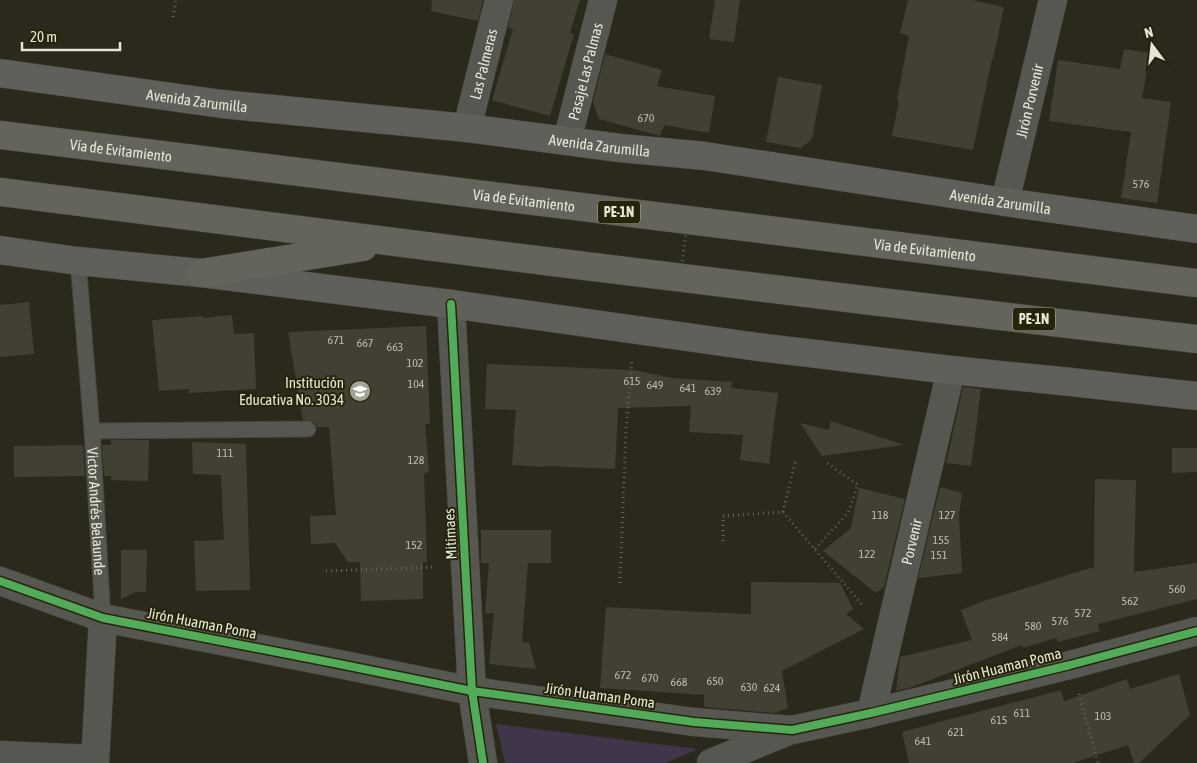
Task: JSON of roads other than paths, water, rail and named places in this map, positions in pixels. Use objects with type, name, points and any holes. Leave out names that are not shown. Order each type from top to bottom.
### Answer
[{"type":"highway","points":[[0,126],[40,140]]},
{"type":"highway","name":"Vía de Evitamiento","points":[[0,135],[1197,283]]},
{"type":"highway","name":"PE-1N","points":[[0,192],[862,300],[1197,339]]},
{"type":"highway","points":[[201,273],[395,242]]},
{"type":"main road","name":"Avenida Zarumilla","points":[[0,73],[222,104],[467,128],[705,156],[1197,229]]},
{"type":"main road","points":[[0,250],[78,261],[201,273],[451,304],[758,347],[1197,396]]},
{"type":"street","name":"Las Palmeras","points":[[467,128],[499,0]]},
{"type":"street","name":"Pasaje Las Palmas","points":[[567,141],[603,0]]},
{"type":"street","name":"Jirón Porvenir","points":[[1005,202],[1053,0]]},
{"type":"street","name":"Mitimaes","points":[[451,304],[472,691],[483,763]]},
{"type":"street","name":"Porvenir","points":[[871,713],[951,370]]},
{"type":"street","name":"Jirón Huaman Poma","points":[[0,581],[103,618],[472,691],[694,722],[792,730],[1070,665],[1197,631]]},
{"type":"street","name":"Victor Andrés Belaunde","points":[[94,761],[103,618]]},
{"type":"street","points":[[711,763],[792,730]]},
{"type":"street","points":[[0,755],[94,761]]},
{"type":"lane","name":"Victor Andrés Belaunde","points":[[78,261],[92,431],[103,618]]},
{"type":"lane","points":[[92,431],[308,429]]},
{"type":"place","name":"Institución Educativa No. 3034","points":[[360,391]]}]
